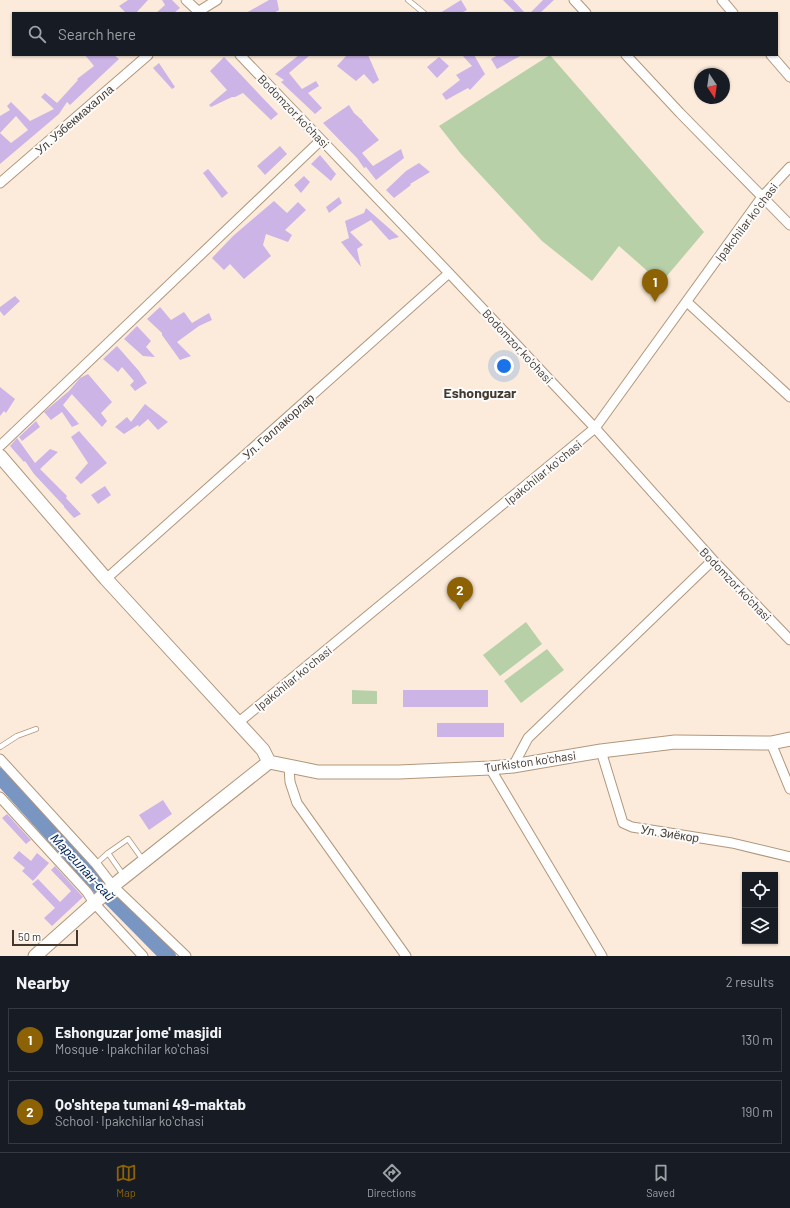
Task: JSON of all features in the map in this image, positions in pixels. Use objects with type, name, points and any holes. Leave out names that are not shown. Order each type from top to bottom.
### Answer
[{"type":"street","points":[[186,0],[198,12],[217,0]]},
{"type":"street","points":[[574,0],[585,12]]},
{"type":"street","points":[[722,0],[732,12]]},
{"type":"street","name":"Ул. Узбекмахалла","points":[[0,183],[147,56]]},
{"type":"street","name":"Bodomzor ko'chasi","points":[[241,56],[595,428],[713,560],[790,640]]},
{"type":"street","points":[[627,56],[680,113],[790,225]]},
{"type":"street","points":[[771,56],[790,77]]},
{"type":"street","points":[[0,446],[321,140]]},
{"type":"street","name":"Ipakchilar koʻchasi","points":[[239,722],[595,428],[762,197],[790,167]]},
{"type":"street","name":"Ул. Галлакорлар","points":[[106,579],[449,273]]},
{"type":"street","points":[[687,302],[790,397]]},
{"type":"street","points":[[0,456],[106,579],[239,722],[263,750],[269,762],[119,881],[36,956]]},
{"type":"street","points":[[514,766],[528,738],[713,560]]},
{"type":"street","name":"Turkiston ko'chasi","points":[[269,762],[318,772],[399,772],[490,768],[514,766],[601,751],[675,742],[772,743],[790,739]]},
{"type":"street","points":[[772,743],[790,789]]},
{"type":"street","name":"Ул. Зиёкор","points":[[601,751],[623,823],[632,826],[732,843],[790,857]]},
{"type":"street","points":[[0,759],[96,864],[119,881],[186,956]]},
{"type":"street","points":[[289,767],[290,782],[298,803],[406,956]]},
{"type":"street","points":[[490,768],[602,956]]},
{"type":"street","points":[[0,797],[143,956]]},
{"type":"lane","points":[[408,0],[423,12]]},
{"type":"lane","points":[[0,747],[18,736],[36,729]]},
{"type":"lane","points":[[96,864],[108,853],[128,839],[144,862]]},
{"type":"lane","points":[[108,853],[119,881]]},
{"type":"green space","points":[[548,56],[551,56],[704,232],[661,283],[619,246],[592,281],[542,241],[461,154],[439,126]]},
{"type":"green space","points":[[526,622],[542,644],[500,676],[483,655]]},
{"type":"green space","points":[[547,649],[564,670],[521,703],[504,681]]},
{"type":"green space","points":[[352,690],[377,691],[377,704],[352,704]]},
{"type":"building","points":[[128,0],[148,0],[137,12],[125,12],[119,6]]},
{"type":"building","points":[[162,0],[172,0],[180,8],[175,12],[157,12],[165,5]]},
{"type":"building","points":[[269,0],[277,0],[279,10],[276,12],[248,12]]},
{"type":"building","points":[[461,0],[467,10],[463,12],[442,12]]},
{"type":"building","points":[[503,0],[513,0],[524,12],[515,12]]},
{"type":"building","points":[[543,0],[554,0],[541,12],[531,12]]},
{"type":"building","points":[[86,56],[115,56],[119,59],[70,105],[67,102],[59,114],[0,164],[0,116],[10,110],[7,106],[11,102],[30,121],[54,109],[41,97],[45,93],[57,103],[78,80],[77,79],[94,66]],"holes":[[[16,116],[28,130],[11,143],[0,133]]]},
{"type":"building","points":[[298,56],[309,56],[289,73],[302,89],[316,81],[319,86],[308,93],[322,108],[315,114],[281,82],[284,80],[275,74]]},
{"type":"building","points":[[346,56],[368,56],[379,80],[373,84],[364,74],[356,81],[337,66]]},
{"type":"building","points":[[463,56],[475,56],[485,74],[470,90],[468,88],[446,100],[442,94],[460,80],[456,75],[472,66]]},
{"type":"building","points":[[496,56],[520,56],[497,69],[491,59]]},
{"type":"building","points":[[224,57],[278,114],[271,120],[243,93],[211,107],[209,105],[227,90],[210,71]]},
{"type":"building","points":[[439,57],[449,66],[437,78],[427,67]]},
{"type":"building","points":[[159,63],[175,87],[172,89],[153,68]]},
{"type":"building","points":[[349,105],[354,113],[379,140],[362,153],[373,166],[401,149],[404,158],[376,180],[366,167],[364,168],[357,158],[323,123]]},
{"type":"building","points":[[280,146],[287,154],[265,175],[257,166]]},
{"type":"building","points":[[320,155],[336,174],[331,181],[311,164]]},
{"type":"building","points":[[419,163],[430,172],[410,184],[411,185],[394,198],[386,190],[406,171]]},
{"type":"building","points":[[208,169],[228,193],[222,198],[203,173]]},
{"type":"building","points":[[304,176],[310,182],[301,193],[294,185]]},
{"type":"building","points":[[339,197],[342,203],[329,213],[326,207]]},
{"type":"building","points":[[274,201],[287,213],[298,202],[306,210],[285,230],[292,235],[288,242],[266,234],[263,245],[271,256],[244,279],[230,264],[224,270],[212,258],[233,236]]},
{"type":"building","points":[[366,208],[399,237],[389,240],[371,220],[350,232],[363,245],[357,249],[361,267],[341,242],[349,238],[345,221],[364,213]]},
{"type":"building","points":[[15,296],[20,301],[4,316],[0,311],[0,307]]},
{"type":"building","points":[[160,307],[171,320],[184,312],[192,323],[209,313],[212,320],[199,326],[177,342],[191,356],[180,360],[162,333],[147,319]]},
{"type":"building","points":[[137,326],[151,341],[146,347],[155,357],[143,356],[124,339]]},
{"type":"building","points":[[117,346],[139,371],[147,383],[135,391],[130,385],[134,381],[122,367],[118,372],[103,359]]},
{"type":"building","points":[[88,374],[112,402],[101,413],[107,421],[102,427],[69,391],[80,378]]},
{"type":"building","points":[[0,387],[15,399],[6,413],[4,411],[0,416]]},
{"type":"building","points":[[69,391],[72,394],[63,405],[79,424],[72,427],[62,412],[51,420],[44,412]]},
{"type":"building","points":[[145,404],[168,422],[158,430],[148,419],[139,427],[138,425],[124,434],[115,427],[127,417],[131,422]]},
{"type":"building","points":[[36,421],[40,427],[22,441],[19,437]]},
{"type":"building","points":[[79,431],[107,463],[81,484],[75,478],[88,463],[71,437]]},
{"type":"building","points":[[17,438],[35,463],[50,449],[58,452],[40,469],[67,496],[66,498],[81,514],[74,518],[34,474],[25,461],[24,462],[10,446]]},
{"type":"building","points":[[105,486],[111,495],[98,504],[91,495]]},
{"type":"building","points":[[403,690],[488,690],[488,707],[403,707]]},
{"type":"building","points":[[437,723],[504,723],[504,737],[437,737]]},
{"type":"building","points":[[163,800],[172,814],[149,830],[139,815]]},
{"type":"building","points":[[7,814],[31,840],[26,844],[2,818]]},
{"type":"building","points":[[19,851],[31,861],[37,853],[49,863],[33,881],[22,871],[25,868],[13,858]]},
{"type":"building","points":[[55,866],[83,897],[52,926],[44,918],[55,908],[32,884],[38,879],[60,902],[71,891],[51,870]]},
{"type":"waterway","name":"Маргилан-сай","points":[[0,776],[97,884],[168,956]]},
{"type":"place","name":"Eshonguzar jome' masjidi","points":[[655,302]]},
{"type":"place","name":"Qo'shtepa tumani 49-maktab","points":[[460,610]]},
{"type":"district","name":"Eshonguzar","points":[[480,392]]}]
